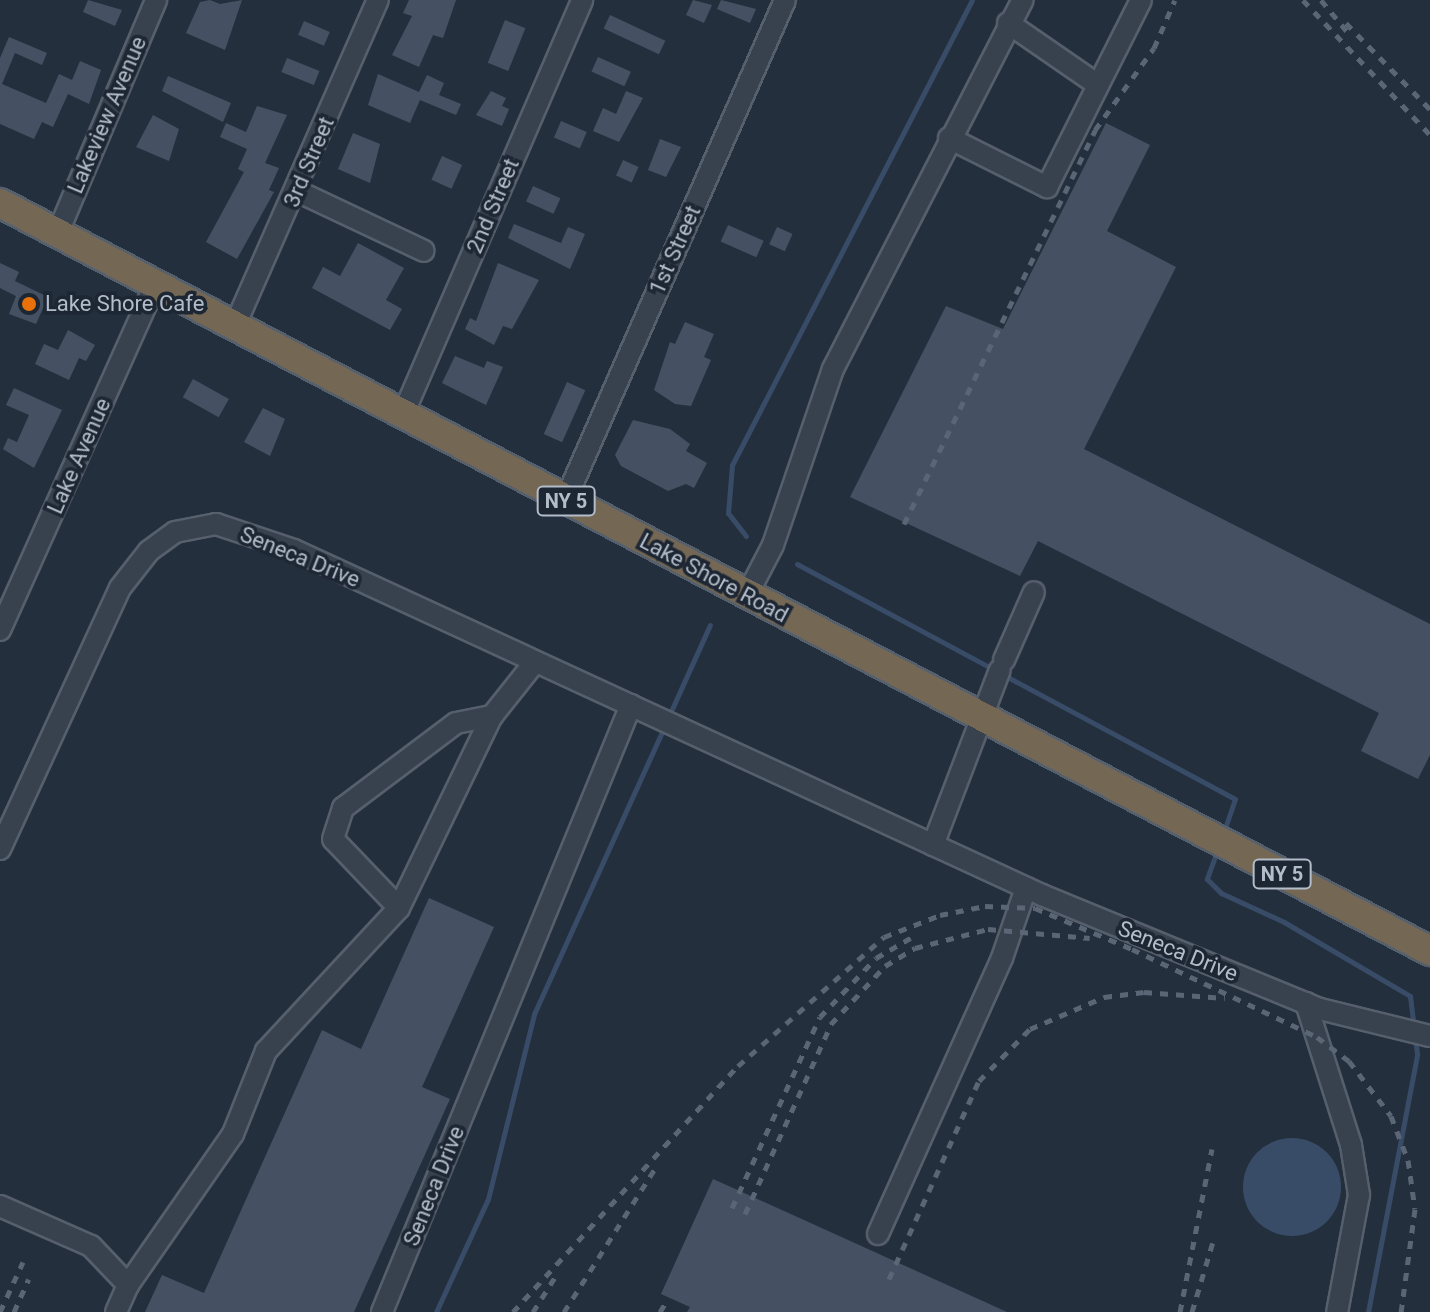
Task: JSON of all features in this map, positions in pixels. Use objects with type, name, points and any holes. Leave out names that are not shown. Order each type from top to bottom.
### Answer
[{"type":"highway","name":"Lake Shore Road","points":[[0,203],[157,281],[565,501],[1430,951]]},
{"type":"street","name":"Lakeview Avenue","points":[[59,230],[156,0]]},
{"type":"street","name":"3rd Street","points":[[236,323],[297,191],[378,0]]},
{"type":"street","name":"2nd Street","points":[[404,412],[582,0]]},
{"type":"street","name":"1st Street","points":[[565,501],[785,0]]},
{"type":"street","points":[[747,595],[773,545],[833,369],[1008,23],[1023,0]]},
{"type":"street","points":[[949,138],[1047,187],[1141,0]]},
{"type":"street","points":[[1008,23],[1098,85]]},
{"type":"street","points":[[297,191],[424,251]]},
{"type":"street","name":"Lake Avenue","points":[[0,630],[157,281]]},
{"type":"street","name":"Seneca Drive","points":[[0,849],[120,588],[149,551],[175,532],[216,524],[294,550],[1026,888],[1306,1003],[1430,1036]]},
{"type":"street","points":[[933,845],[980,716],[1034,592]]},
{"type":"street","points":[[116,1312],[128,1285],[233,1134],[266,1051],[399,908],[492,716],[535,662]]},
{"type":"street","name":"Seneca Drive","points":[[382,1312],[631,705]]},
{"type":"street","points":[[399,908],[333,839],[343,808],[456,723],[492,716]]},
{"type":"street","points":[[878,1234],[1002,958],[1026,888]]},
{"type":"street","points":[[1306,1003],[1351,1145],[1359,1195],[1337,1312]]},
{"type":"street","points":[[0,1206],[91,1246],[128,1285]]},
{"type":"water","points":[[1292,1138],[1311,1142],[1327,1152],[1337,1168],[1341,1187],[1337,1206],[1327,1222],[1311,1232],[1292,1236],[1273,1232],[1257,1222],[1247,1206],[1243,1187],[1247,1168],[1257,1152],[1273,1142]]},
{"type":"building","points":[[88,0],[122,10],[115,26],[83,12]]},
{"type":"building","points":[[210,0],[220,4],[242,0],[225,50],[186,33],[200,2]]},
{"type":"building","points":[[409,0],[456,0],[443,38],[433,35],[419,67],[392,55],[412,16],[403,13]]},
{"type":"building","points":[[693,0],[712,5],[704,23],[686,15]]},
{"type":"building","points":[[721,0],[756,9],[750,23],[717,9]]},
{"type":"building","points":[[610,15],[665,41],[659,54],[604,29]]},
{"type":"building","points":[[505,20],[525,28],[508,71],[488,63]]},
{"type":"building","points":[[304,21],[330,32],[324,46],[298,35]]},
{"type":"building","points":[[9,37],[47,53],[42,65],[15,53],[2,84],[46,103],[59,74],[72,80],[80,61],[101,70],[89,104],[68,94],[53,127],[42,122],[34,139],[0,124],[0,58]]},
{"type":"building","points":[[598,57],[631,72],[624,86],[591,72]]},
{"type":"building","points":[[287,58],[319,71],[314,85],[281,72]]},
{"type":"building","points":[[378,74],[419,92],[427,75],[444,83],[439,95],[461,104],[456,115],[420,100],[410,123],[368,105]]},
{"type":"building","points":[[168,76],[231,103],[223,122],[162,91]]},
{"type":"building","points":[[491,91],[506,98],[502,106],[509,109],[502,126],[476,115]]},
{"type":"building","points":[[626,91],[643,98],[619,142],[593,131],[603,108],[616,114]]},
{"type":"building","points":[[257,106],[287,115],[265,163],[279,168],[269,190],[274,192],[237,259],[206,242],[244,172],[238,169],[247,149],[220,137],[226,123],[246,132]]},
{"type":"building","points":[[153,115],[179,129],[169,161],[136,147]]},
{"type":"building","points":[[561,121],[587,132],[580,149],[554,138]]},
{"type":"building","points":[[1106,123],[1150,145],[1107,231],[1176,267],[1084,449],[1430,624],[1430,755],[1418,779],[1361,751],[1379,713],[1038,541],[1020,576],[850,497],[946,306],[1003,329]]},
{"type":"building","points":[[353,133],[380,144],[370,183],[338,169]]},
{"type":"building","points":[[660,139],[681,147],[666,177],[648,170]]},
{"type":"building","points":[[442,156],[462,165],[452,189],[431,180]]},
{"type":"building","points":[[623,160],[639,167],[632,182],[616,176]]},
{"type":"building","points":[[533,186],[560,198],[553,214],[526,202]]},
{"type":"building","points":[[514,224],[561,243],[568,227],[585,234],[570,269],[508,238]]},
{"type":"building","points":[[728,225],[764,241],[756,257],[721,241]]},
{"type":"building","points":[[777,227],[793,234],[785,251],[769,244]]},
{"type":"building","points":[[358,243],[404,268],[386,300],[402,309],[390,330],[312,288],[323,267],[340,276]]},
{"type":"building","name":"Lake Shore Cafe","points":[[0,263],[19,272],[15,281],[48,297],[36,324],[9,314],[16,296],[0,288]]},
{"type":"building","points":[[498,263],[539,280],[512,329],[503,326],[494,345],[465,329],[470,318],[476,321]]},
{"type":"building","points":[[685,322],[714,334],[704,357],[711,360],[691,406],[675,404],[654,390],[670,342],[675,344]]},
{"type":"building","points":[[68,330],[95,345],[86,361],[79,358],[69,380],[35,364],[44,344],[58,350]]},
{"type":"building","points":[[455,356],[484,368],[487,361],[503,367],[486,405],[442,383]]},
{"type":"building","points":[[193,379],[229,399],[219,417],[183,397]]},
{"type":"building","points":[[567,382],[585,390],[562,442],[544,434]]},
{"type":"building","points":[[14,388],[62,410],[34,468],[3,449],[8,438],[17,442],[29,415],[6,405]]},
{"type":"building","points":[[263,408],[285,419],[270,456],[244,442]]},
{"type":"building","points":[[633,420],[670,429],[690,444],[686,451],[707,463],[694,488],[686,484],[668,491],[621,466],[615,455]]},
{"type":"building","points":[[429,898],[494,927],[422,1087],[450,1099],[354,1312],[145,1312],[162,1275],[204,1293],[322,1030],[361,1049]]},
{"type":"building","points":[[713,1179],[1007,1312],[687,1312],[690,1307],[661,1294]]},
{"type":"waterway","points":[[746,536],[728,513],[732,465],[972,0]]},
{"type":"waterway","points":[[797,564],[993,669]]},
{"type":"waterway","points":[[672,709],[710,625]]},
{"type":"waterway","points":[[1002,674],[1235,799],[1223,834]]},
{"type":"waterway","points":[[436,1312],[488,1199],[534,1014],[663,729]]},
{"type":"waterway","points":[[1217,851],[1207,879],[1221,893],[1284,922],[1410,996],[1414,1028]]},
{"type":"waterway","points":[[1368,1312],[1417,1054],[1415,1038]]},
{"type":"railway","points":[[904,524],[1095,130],[1154,48],[1175,0]]},
{"type":"railway","points":[[1303,0],[1430,135]]},
{"type":"railway","points":[[1321,0],[1349,34]]},
{"type":"railway","points":[[1346,23],[1430,109]]},
{"type":"railway","points":[[513,1312],[738,1066],[884,937],[940,915],[985,906],[1035,908],[1132,949],[1317,1037],[1349,1061],[1391,1116],[1408,1160],[1415,1209],[1401,1312]]},
{"type":"railway","points":[[745,1214],[831,1024],[885,966],[915,948],[988,929],[1090,938]]},
{"type":"railway","points":[[732,1208],[820,1017],[876,958],[914,936]]},
{"type":"railway","points":[[889,1279],[979,1081],[1030,1029],[1104,997],[1144,992],[1225,998]]},
{"type":"railway","points":[[1180,1312],[1212,1149]]},
{"type":"railway","points":[[564,1312],[656,1167]]},
{"type":"railway","points":[[1192,1312],[1214,1238]]},
{"type":"railway","points":[[0,1312],[23,1262]]},
{"type":"railway","points":[[533,1312],[555,1277]]},
{"type":"railway","points":[[14,1312],[29,1279]]},
{"type":"railway","points":[[660,1312],[666,1302]]},
{"type":"place","name":"Lake Shore Cafe","points":[[29,304]]}]
